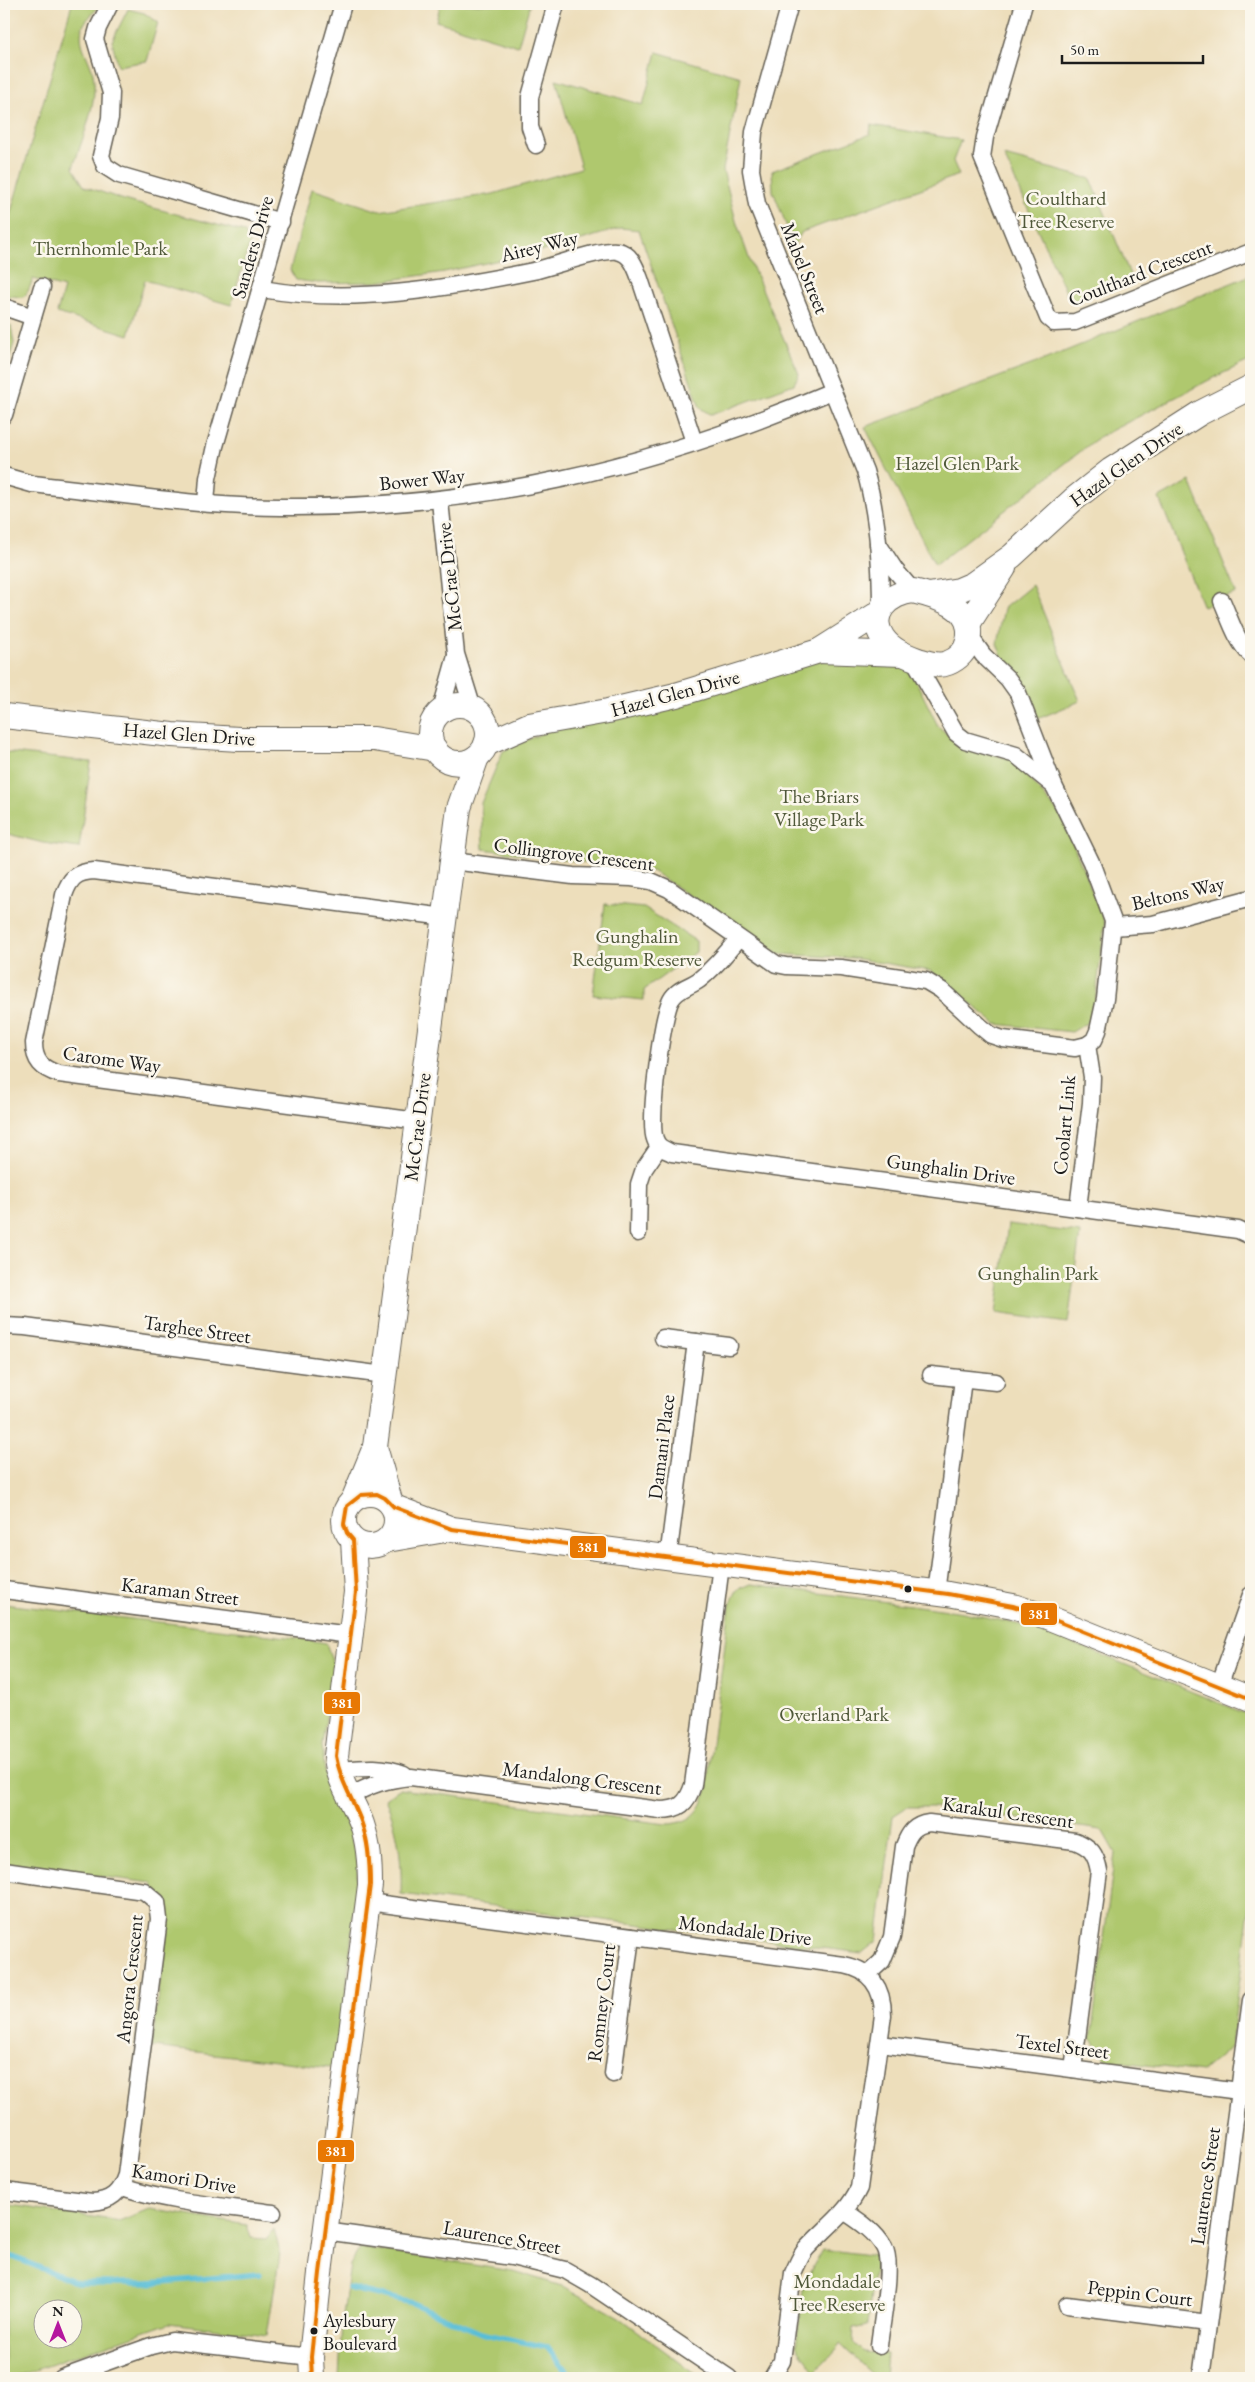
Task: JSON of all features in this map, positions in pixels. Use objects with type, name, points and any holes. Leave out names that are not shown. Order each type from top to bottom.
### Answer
[{"type":"street","points":[[110,4],[98,28],[95,39],[111,93],[110,118],[101,156],[105,166],[119,175],[281,222]]},
{"type":"street","name":"Sanders Drive","points":[[206,503],[208,478],[215,446],[343,4]]},
{"type":"street","points":[[536,145],[530,127],[530,97],[556,4]]},
{"type":"street","name":"Mabel Street","points":[[790,4],[754,132],[751,149],[752,186],[768,234],[865,472],[870,490],[877,542],[880,611]]},
{"type":"street","name":"Coulthard Crescent","points":[[1024,4],[985,137],[982,157],[1048,318],[1054,323],[1075,322],[1251,252]]},
{"type":"street","name":"Airey Way","points":[[262,289],[321,296],[416,291],[478,282],[547,268],[606,251],[619,251],[628,256],[634,264],[640,279],[694,442]]},
{"type":"street","points":[[4,414],[42,287]]},
{"type":"street","points":[[4,307],[33,317]]},
{"type":"street","name":"Hazel Glen Drive","points":[[921,593],[959,590],[973,584],[1012,556],[1073,500],[1110,470],[1200,413],[1251,387]]},
{"type":"street","name":"Bower Way","points":[[4,476],[32,484],[206,503],[280,508],[331,507],[440,500],[571,478],[646,458],[832,391]]},
{"type":"street","name":"McCrae Drive","points":[[440,500],[456,654],[478,714]]},
{"type":"street","name":"Mabel Street","points":[[877,542],[895,570],[921,593]]},
{"type":"street","name":"Hazel Glen Drive","points":[[969,630],[1012,556]]},
{"type":"street","points":[[969,630],[963,652],[948,663],[941,665],[929,663],[907,656],[884,640],[880,634],[880,611],[888,599],[900,592],[921,593],[955,606],[965,617],[969,630],[983,655],[1008,679],[1018,693],[1054,786],[1091,862],[1106,900],[1113,927],[1102,1016],[1094,1040],[1087,1045]]},
{"type":"street","points":[[1222,601],[1238,639],[1251,655]]},
{"type":"street","name":"Hazel Glen Drive","points":[[482,750],[528,726],[608,711],[676,695],[819,651],[880,611]]},
{"type":"street","name":"Hazel Glen Drive","points":[[819,651],[907,656]]},
{"type":"street","name":"McCrae Drive","points":[[436,719],[456,654]]},
{"type":"street","points":[[907,656],[956,733],[965,740],[1016,755],[1054,786]]},
{"type":"street","points":[[456,706],[478,714],[488,736],[482,750],[460,763],[438,753],[431,742],[436,719],[456,706]]},
{"type":"street","name":"Hazel Glen Drive","points":[[478,714],[528,726]]},
{"type":"street","name":"Hazel Glen Drive","points":[[4,716],[172,734],[239,739],[374,739],[438,753]]},
{"type":"street","name":"Hazel Glen Drive","points":[[374,739],[436,719]]},
{"type":"street","name":"McCrae Drive","points":[[354,1498],[375,1447],[459,808],[482,750]]},
{"type":"street","name":"McCrae Drive","points":[[438,753],[459,808]]},
{"type":"street","name":"Collingrove Crescent","points":[[452,861],[573,876],[651,881],[669,889],[770,961],[786,966],[841,968],[926,981],[941,990],[991,1035],[1003,1039],[1075,1048],[1087,1045]]},
{"type":"street","name":"Carome Way","points":[[418,1121],[58,1074],[47,1070],[39,1063],[34,1052],[34,1043],[64,895],[68,882],[78,873],[94,871],[445,917]]},
{"type":"street","name":"Beltons Way","points":[[1113,927],[1153,924],[1251,898]]},
{"type":"street","points":[[638,1233],[639,1184],[644,1169],[659,1147],[654,1138],[652,1120],[665,1021],[670,1001],[676,993],[697,981],[720,961],[738,939]]},
{"type":"street","name":"Coolart Link","points":[[1078,1208],[1091,1103],[1092,1077],[1087,1045]]},
{"type":"street","name":"Gunghalin Drive","points":[[659,1147],[672,1152],[1247,1231]]},
{"type":"street","name":"Targhee Street","points":[[4,1326],[384,1375]]},
{"type":"street","points":[[663,1338],[729,1346]]},
{"type":"street","name":"Damani Place","points":[[668,1558],[696,1342]]},
{"type":"street","points":[[931,1375],[996,1382]]},
{"type":"street","points":[[936,1593],[963,1379]]},
{"type":"street","name":"McCrae Drive","points":[[375,1447],[392,1505]]},
{"type":"street","points":[[452,1528],[367,1546],[353,1540],[347,1533],[344,1514],[347,1506],[354,1498],[369,1493],[377,1494],[392,1505],[452,1528],[981,1600],[1047,1617],[1251,1699]]},
{"type":"street","points":[[356,1592],[384,1542],[396,1525],[392,1505]]},
{"type":"street","points":[[62,2378],[151,2346],[172,2341],[312,2368],[325,2232],[370,1886],[368,1845],[361,1823],[337,1770],[338,1734],[356,1592],[353,1540]]},
{"type":"street","name":"Mandalong Crescent","points":[[348,1797],[374,1782],[388,1778],[411,1777],[660,1810],[671,1810],[681,1807],[689,1796],[693,1785],[722,1565]]},
{"type":"street","name":"Karaman Street","points":[[4,1590],[350,1635]]},
{"type":"street","points":[[1219,1686],[1251,1595]]},
{"type":"street","name":"Mandalong Crescent","points":[[337,1770],[373,1767],[388,1768],[411,1777]]},
{"type":"street","name":"Karakul Crescent","points":[[868,1974],[882,1960],[892,1937],[904,1846],[909,1834],[916,1827],[928,1823],[1075,1841],[1088,1846],[1097,1860],[1099,1871],[1073,2069]]},
{"type":"street","name":"Angora Crescent","points":[[4,1871],[132,1888],[144,1891],[157,1902],[159,1919],[147,2022],[126,2176],[122,2187]]},
{"type":"street","name":"Mondadale Drive","points":[[368,1902],[844,1965],[856,1967],[868,1974]]},
{"type":"street","name":"Romney Court","points":[[613,2074],[631,1937]]},
{"type":"street","points":[[772,2378],[782,2361],[793,2273],[805,2250],[844,2212],[854,2199],[862,2176],[880,2044],[882,2000],[875,1982],[868,1974]]},
{"type":"street","name":"Laurence Street","points":[[1201,2378],[1251,2000]]},
{"type":"street","name":"Textel Street","points":[[880,2044],[1240,2091]]},
{"type":"street","name":"Kamori Drive","points":[[4,2191],[92,2202],[114,2197],[122,2187],[145,2195],[273,2213]]},
{"type":"street","points":[[844,2212],[864,2225],[878,2238],[887,2253],[888,2273],[878,2346]]},
{"type":"street","name":"Laurence Street","points":[[325,2232],[512,2257],[565,2270],[591,2285],[729,2378]]},
{"type":"street","name":"Peppin Court","points":[[1067,2305],[1208,2323]]},
{"type":"green space","name":"Thernhomle Park","points":[[72,4],[99,4],[83,26],[81,32],[82,44],[93,74],[94,97],[73,168],[84,186],[127,201],[244,232],[250,243],[231,305],[145,280],[129,335],[57,313],[64,288],[33,279],[24,297],[4,297],[4,235]]},
{"type":"green space","points":[[435,4],[530,4],[518,46],[436,21],[440,6]]},
{"type":"green space","points":[[128,9],[144,13],[158,22],[147,61],[118,66],[112,41]]},
{"type":"green space","points":[[657,52],[741,77],[723,170],[736,221],[750,261],[799,374],[794,384],[711,415],[700,408],[639,230],[621,228],[555,248],[444,272],[376,282],[318,283],[296,280],[290,270],[312,189],[379,211],[493,194],[581,168],[556,79],[643,105]]},
{"type":"green space","points":[[871,125],[961,140],[953,161],[959,175],[802,232],[794,245],[773,191],[772,171],[870,134]]},
{"type":"green space","name":"Coulthard Tree Reserve","points":[[1004,156],[1091,179],[1131,277],[1071,303]]},
{"type":"green space","name":"Hazel Glen Park","points":[[1251,275],[1251,360],[1099,437],[935,565],[865,427],[1039,362]]},
{"type":"green space","points":[[4,321],[11,326],[14,343],[4,377]]},
{"type":"green space","points":[[1190,481],[1236,593],[1203,607],[1159,498]]},
{"type":"green space","points":[[1032,585],[1080,701],[1035,720],[1016,690],[997,644],[1004,608]]},
{"type":"green space","name":"The Briars Village Park","points":[[815,660],[884,660],[911,671],[938,726],[961,746],[1014,760],[1062,817],[1105,923],[1093,1019],[1072,1032],[996,1024],[931,971],[853,958],[778,954],[652,871],[483,849],[481,803],[503,751],[556,727]]},
{"type":"green space","points":[[4,752],[91,762],[79,848],[43,843],[4,833]]},
{"type":"green space","name":"Gunghalin Redgum Reserve","points":[[605,904],[644,908],[696,941],[696,952],[644,990],[644,1000],[593,995]]},
{"type":"green space","name":"Gunghalin Park","points":[[1008,1224],[1080,1233],[1068,1323],[996,1313]]},
{"type":"green space","name":"Overland Park","points":[[751,1584],[963,1612],[1021,1625],[1087,1649],[1251,1716],[1251,1894],[1231,2047],[1201,2072],[1107,2060],[1091,2038],[1115,1853],[1102,1830],[932,1807],[907,1807],[893,1816],[877,1941],[862,1953],[401,1894],[399,1845],[394,1822],[385,1799],[399,1789],[666,1824],[681,1822],[693,1816],[701,1805],[706,1791],[730,1605],[737,1590]]},
{"type":"green space","points":[[4,1604],[326,1643],[334,1666],[322,1745],[325,1773],[349,1829],[358,1866],[339,2068],[152,2047],[168,1918],[152,1883],[4,1864]]},
{"type":"green space","points":[[4,2204],[119,2221],[149,2209],[247,2225],[251,2238],[266,2239],[274,2229],[280,2253],[267,2335],[169,2323],[12,2378],[4,2378]]},
{"type":"green space","points":[[360,2248],[513,2271],[565,2287],[619,2317],[701,2378],[339,2378],[342,2322],[350,2265]]},
{"type":"green space","name":"Mondadale Tree Reserve","points":[[823,2249],[876,2256],[867,2325],[854,2328],[853,2342],[863,2352],[887,2354],[885,2378],[876,2378],[840,2344],[815,2372],[796,2346],[804,2282]]},
{"type":"waterway","points":[[4,2255],[78,2283],[149,2283],[260,2274]]},
{"type":"waterway","points":[[349,2288],[412,2303],[481,2333],[547,2347],[571,2378]]},
{"type":"transit line","name":"381","points":[[312,2378],[311,2357],[320,2273],[370,1885],[369,1855],[366,1839],[336,1756],[356,1592],[353,1540],[347,1533],[344,1524],[347,1506],[361,1495],[377,1494],[385,1498],[394,1507],[452,1529],[948,1594],[1013,1606],[1047,1617],[1251,1699]]},
{"type":"place","name":"Aylesbury Boulevard","points":[[314,2331]]}]
